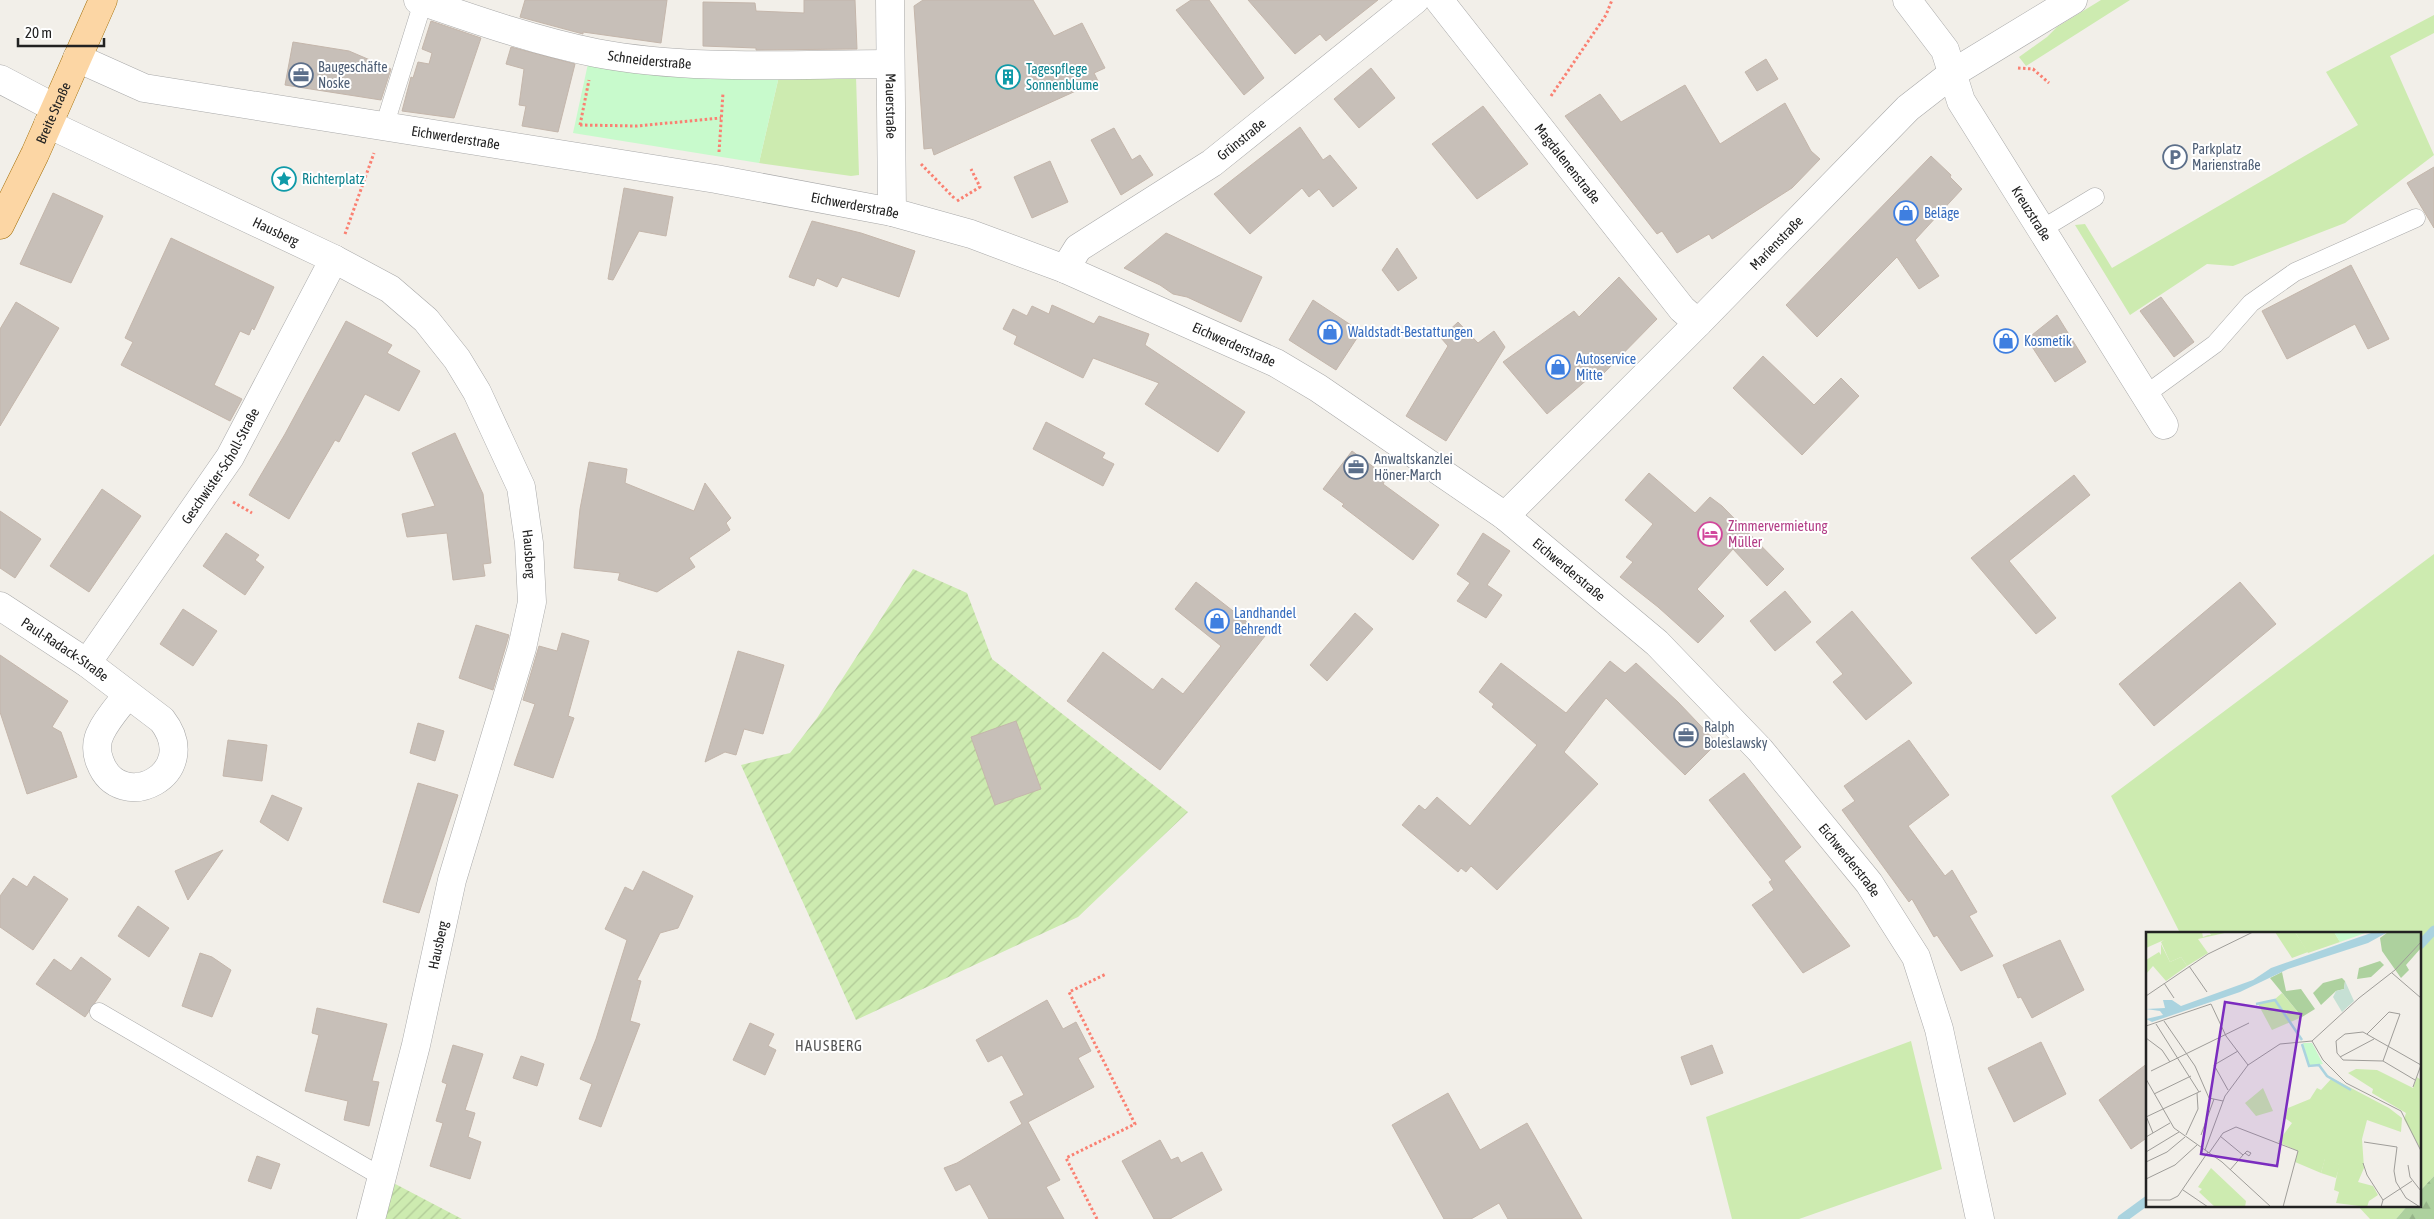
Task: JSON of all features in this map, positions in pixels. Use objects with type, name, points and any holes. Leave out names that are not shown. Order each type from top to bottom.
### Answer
[{"type":"main road","name":"Breite Straße","points":[[0,225],[52,116],[103,0]]},
{"type":"street","name":"Mauerstraße","points":[[890,0],[892,212]]},
{"type":"street","name":"Grünstraße","points":[[1065,269],[1078,248],[1212,163],[1415,0]]},
{"type":"street","name":"Magdalenenstraße","points":[[1439,0],[1682,308],[1698,324]]},
{"type":"street","name":"Kreuzstraße","points":[[1907,0],[1946,50],[1961,101],[2164,425]]},
{"type":"street","name":"Marienstraße","points":[[1504,516],[1698,324],[1908,108],[1953,74],[2073,0]]},
{"type":"street","name":"Schneiderstraße","points":[[420,1],[518,32],[595,52],[653,61],[725,65],[890,64]]},
{"type":"street","name":"Eichwerderstraße","points":[[77,58],[144,88],[716,179],[892,212],[971,234],[1065,269],[1276,363],[1318,388],[1504,516],[1657,643],[1760,750],[1869,883],[1916,957],[1939,1029],[1980,1219]]},
{"type":"street","name":"Hausberg","points":[[0,79],[52,116],[390,289],[426,320],[457,359],[477,392],[515,470],[521,487],[530,543],[532,602],[522,648],[452,880],[416,1046],[371,1219]]},
{"type":"street","name":"Geschwister-Scholl-Straße","points":[[87,663],[230,457],[334,259]]},
{"type":"street","name":"Paul-Radack-Straße","points":[[0,606],[87,663],[128,694]]},
{"type":"lane","points":[[384,126],[420,1]]},
{"type":"lane","points":[[2042,229],[2094,197]]},
{"type":"lane","points":[[2145,395],[2215,344],[2250,302],[2295,272],[2416,218]]},
{"type":"lane","points":[[99,1012],[382,1178]]},
{"type":"path","points":[[1536,123],[1553,93],[1606,15],[1612,0]]},
{"type":"path","points":[[574,157],[595,52]]},
{"type":"path","points":[[716,179],[725,65]]},
{"type":"path","points":[[580,125],[637,126],[721,118]]},
{"type":"path","points":[[346,232],[384,126]]},
{"type":"path","points":[[891,135],[957,201],[980,187],[971,169]]},
{"type":"path","points":[[230,500],[252,513]]},
{"type":"path","points":[[1097,1219],[1066,1158],[1135,1124],[1069,992],[1106,974]]},
{"type":"green space","points":[[2101,0],[2130,0],[2026,66],[2019,57],[2047,37],[2057,27]]},
{"type":"green space","points":[[2434,15],[2434,33],[2390,56],[2434,155],[2345,223],[2233,266],[2207,264],[2130,315],[2075,225],[2085,224],[2112,268],[2358,125],[2326,72]]},
{"type":"green space","points":[[589,59],[779,76],[759,163],[573,133]]},
{"type":"green space","points":[[779,76],[856,76],[859,175],[851,176],[759,163]]},
{"type":"green space","points":[[2434,554],[2434,1176],[2422,1189],[2422,932],[2179,932],[2111,796]]},
{"type":"green space","points":[[913,569],[967,593],[992,659],[1188,812],[1078,917],[856,1020],[741,765],[790,753],[817,718]]},
{"type":"green space","points":[[1911,1041],[1942,1169],[1799,1219],[1732,1219],[1706,1117]]},
{"type":"green space","points":[[2434,1176],[2434,1219],[2396,1219],[2407,1206],[2422,1206],[2422,1189]]},
{"type":"green space","points":[[382,1177],[462,1219],[371,1219]]},
{"type":"green space","points":[[2358,1206],[2407,1206],[2396,1219],[2370,1219]]},
{"type":"building","points":[[525,0],[667,0],[661,43],[583,32],[583,34],[520,17]]},
{"type":"building","points":[[804,0],[855,0],[857,49],[756,50],[756,48],[703,46],[703,2],[755,3],[756,11],[804,13]]},
{"type":"building","name":"Tagespflege Sonnenblume","points":[[923,0],[1033,0],[1054,36],[1082,23],[1105,68],[1094,73],[1098,81],[934,155],[932,148],[924,149],[914,6]]},
{"type":"building","points":[[1191,0],[1209,0],[1264,78],[1244,95],[1176,10]]},
{"type":"building","points":[[1248,0],[1378,0],[1326,41],[1320,34],[1295,54]]},
{"type":"building","points":[[431,21],[481,38],[454,118],[402,111],[411,77],[413,78],[418,62],[429,64],[432,53],[422,49]]},
{"type":"building","points":[[293,42],[349,51],[391,69],[381,100],[285,85]]},
{"type":"building","points":[[511,47],[575,64],[558,132],[522,126],[526,106],[519,105],[524,69],[506,64]]},
{"type":"building","points":[[1766,59],[1778,79],[1757,91],[1745,72]]},
{"type":"building","points":[[1371,68],[1395,98],[1359,128],[1334,99]]},
{"type":"building","points":[[1685,85],[1720,144],[1785,103],[1811,151],[1820,159],[1792,188],[1712,239],[1709,234],[1677,253],[1662,231],[1657,234],[1565,116],[1600,94],[1621,122]]},
{"type":"building","points":[[1483,106],[1528,164],[1477,199],[1432,144]]},
{"type":"building","points":[[1300,127],[1323,160],[1330,155],[1357,188],[1333,207],[1319,189],[1309,197],[1302,188],[1250,234],[1214,194]]},
{"type":"building","points":[[1114,128],[1132,160],[1140,155],[1153,175],[1121,195],[1091,140]]},
{"type":"building","points":[[1931,156],[1951,175],[1950,177],[1962,189],[1915,240],[1939,276],[1919,289],[1897,257],[1817,337],[1786,305]]},
{"type":"building","points":[[1050,161],[1068,202],[1032,218],[1014,177]]},
{"type":"building","points":[[2434,167],[2434,228],[2407,183]]},
{"type":"building","points":[[624,188],[673,197],[666,236],[639,231],[613,280],[608,279]]},
{"type":"building","points":[[53,193],[103,216],[71,283],[20,264]]},
{"type":"building","points":[[812,221],[861,233],[915,251],[899,297],[842,277],[837,287],[817,278],[814,286],[789,277]]},
{"type":"building","points":[[1166,233],[1262,277],[1241,322],[1187,297],[1173,294],[1160,285],[1124,268]]},
{"type":"building","points":[[171,238],[274,287],[254,330],[252,328],[249,335],[240,331],[214,385],[242,399],[230,421],[121,365],[133,342],[125,338]]},
{"type":"building","points":[[1397,248],[1417,278],[1398,291],[1382,270]]},
{"type":"building","points":[[2351,265],[2389,339],[2368,349],[2355,324],[2287,359],[2262,311]]},
{"type":"building","name":"Autoservice Mitte","points":[[1619,277],[1657,319],[1600,377],[1596,372],[1547,414],[1503,362],[1574,311],[1579,317]]},
{"type":"building","points":[[2161,297],[2194,342],[2174,357],[2140,311]]},
{"type":"building","points":[[1313,300],[1357,329],[1357,338],[1336,370],[1289,340]]},
{"type":"building","points":[[16,302],[59,328],[0,426],[0,329]]},
{"type":"building","points":[[1052,305],[1094,324],[1099,316],[1149,334],[1145,345],[1245,412],[1218,452],[1145,404],[1159,383],[1093,358],[1083,378],[1014,344],[1017,336],[1003,329],[1013,309],[1027,316],[1032,306],[1049,314]]},
{"type":"building","points":[[2057,315],[2086,362],[2055,382],[2027,339]]},
{"type":"building","points":[[346,321],[392,345],[387,353],[420,371],[399,411],[365,394],[339,442],[335,440],[289,519],[249,495],[285,434]]},
{"type":"building","points":[[1458,322],[1478,343],[1494,331],[1505,347],[1446,441],[1406,416],[1448,346],[1441,338]]},
{"type":"building","points":[[1763,356],[1814,405],[1841,378],[1859,396],[1802,455],[1733,388]]},
{"type":"building","points":[[1046,422],[1105,453],[1102,458],[1114,464],[1103,486],[1033,449]]},
{"type":"building","points":[[455,433],[483,494],[491,563],[483,564],[485,576],[453,580],[447,533],[407,537],[402,514],[435,506],[412,453]]},
{"type":"building","points":[[1352,451],[1387,477],[1383,484],[1439,525],[1413,560],[1342,506],[1344,504],[1323,489]]},
{"type":"building","points":[[589,462],[627,469],[625,483],[694,511],[705,483],[731,518],[726,523],[730,530],[689,558],[695,567],[657,592],[618,580],[620,573],[574,568],[580,509]]},
{"type":"building","points":[[1649,473],[1695,513],[1710,497],[1722,506],[1784,569],[1767,586],[1733,549],[1697,589],[1724,616],[1698,643],[1658,607],[1620,577],[1633,562],[1626,557],[1653,524],[1625,500]]},
{"type":"building","points":[[2074,475],[2090,495],[2009,561],[2056,618],[2036,634],[1971,558]]},
{"type":"building","points":[[102,489],[141,516],[89,592],[50,566]]},
{"type":"building","points":[[0,511],[41,539],[15,578],[0,568]]},
{"type":"building","points":[[226,533],[259,555],[255,560],[264,567],[245,595],[203,566]]},
{"type":"building","points":[[1483,533],[1510,551],[1487,585],[1502,595],[1486,618],[1457,601],[1470,583],[1457,574]]},
{"type":"building","points":[[1196,582],[1265,636],[1160,770],[1067,701],[1103,652],[1153,690],[1162,678],[1183,694],[1221,646],[1175,609]]},
{"type":"building","points":[[2240,582],[2276,624],[2154,726],[2119,684]]},
{"type":"building","points":[[1785,591],[1811,622],[1775,651],[1750,621]]},
{"type":"building","points":[[183,609],[217,631],[193,666],[160,644]]},
{"type":"building","points":[[1852,611],[1912,683],[1866,720],[1833,682],[1843,674],[1816,642]]},
{"type":"building","points":[[1355,613],[1373,629],[1327,681],[1310,665]]},
{"type":"building","points":[[476,625],[509,635],[493,690],[459,678]]},
{"type":"building","points":[[562,633],[589,641],[568,716],[574,718],[553,778],[514,765],[535,704],[523,700],[539,646],[557,651]]},
{"type":"building","points":[[738,651],[784,665],[763,734],[744,729],[736,755],[725,752],[705,762]]},
{"type":"building","points":[[0,655],[68,701],[52,727],[61,732],[77,777],[27,794],[0,712]]},
{"type":"building","points":[[1610,661],[1625,673],[1636,663],[1678,702],[1717,743],[1685,775],[1606,698],[1564,752],[1598,784],[1497,890],[1471,866],[1466,872],[1461,868],[1458,872],[1402,825],[1419,805],[1425,810],[1437,797],[1470,826],[1537,745],[1492,707],[1494,704],[1479,692],[1501,663],[1566,713]]},
{"type":"building","points":[[1016,721],[1041,789],[995,805],[971,737]]},
{"type":"building","points":[[418,723],[444,731],[435,761],[410,753]]},
{"type":"building","points":[[228,740],[267,745],[262,781],[223,776]]},
{"type":"building","points":[[1909,740],[1949,795],[1908,826],[1945,876],[1952,870],[1977,912],[1969,916],[1993,956],[1961,971],[1937,935],[1934,937],[1912,899],[1909,902],[1842,810],[1855,801],[1844,786]]},
{"type":"building","points":[[1744,773],[1801,847],[1784,861],[1850,946],[1803,973],[1752,905],[1774,890],[1769,882],[1772,880],[1709,800]]},
{"type":"building","points":[[418,783],[458,795],[419,913],[383,902]]},
{"type":"building","points":[[272,795],[302,808],[288,841],[260,822]]},
{"type":"building","points":[[223,850],[188,900],[175,871]]},
{"type":"building","points":[[643,871],[693,896],[678,928],[660,933],[637,980],[641,981],[630,1021],[640,1024],[601,1127],[579,1119],[592,1084],[580,1079],[596,1039],[627,940],[605,929],[625,887],[633,891]]},
{"type":"building","points":[[34,876],[68,899],[33,950],[0,927],[0,896],[13,878],[27,887]]},
{"type":"building","points":[[138,906],[169,928],[149,957],[118,936]]},
{"type":"building","points":[[2060,940],[2084,990],[2032,1018],[2021,997],[2018,998],[2003,965]]},
{"type":"building","points":[[200,953],[212,957],[231,970],[212,1017],[182,1006]]},
{"type":"building","points":[[81,957],[111,979],[85,1017],[36,984],[54,959],[71,971]]},
{"type":"building","points":[[1047,1000],[1063,1029],[1076,1022],[1091,1051],[1078,1058],[1094,1087],[1028,1122],[1060,1180],[1046,1187],[1064,1219],[989,1219],[970,1184],[956,1191],[944,1168],[957,1163],[1022,1124],[1010,1102],[1024,1095],[1002,1055],[988,1062],[976,1040]]},
{"type":"building","points":[[317,1008],[387,1024],[372,1081],[379,1082],[369,1126],[344,1120],[348,1101],[305,1091],[319,1035],[312,1033]]},
{"type":"building","points":[[750,1023],[774,1034],[768,1046],[776,1050],[765,1075],[733,1060]]},
{"type":"building","points":[[2041,1042],[2066,1094],[2014,1122],[1988,1068]]},
{"type":"building","points":[[453,1045],[483,1054],[465,1110],[475,1113],[468,1137],[481,1142],[470,1179],[430,1166],[443,1123],[436,1121],[447,1084],[442,1082]]},
{"type":"building","points":[[1712,1045],[1723,1073],[1691,1085],[1681,1057]]},
{"type":"building","points":[[521,1056],[544,1064],[537,1086],[513,1078]]},
{"type":"building","points":[[2146,1065],[2146,1138],[2131,1149],[2099,1100]]},
{"type":"building","points":[[1448,1093],[1480,1150],[1527,1123],[1582,1219],[1508,1219],[1499,1203],[1471,1219],[1444,1219],[1392,1125]]},
{"type":"building","points":[[1160,1140],[1171,1160],[1178,1157],[1181,1163],[1202,1152],[1222,1190],[1170,1219],[1154,1219],[1122,1161]]},
{"type":"building","points":[[257,1156],[280,1164],[271,1189],[248,1181]]},
{"type":"waterway","points":[[2422,943],[2434,930]]},
{"type":"waterway","points":[[2122,1219],[2146,1201]]},
{"type":"place","name":"Baugeschäfte Noske","points":[[301,75]]},
{"type":"place","name":"Tagespflege Sonnenblume","points":[[1008,77]]},
{"type":"place","name":"Parkplatz Marienstraße","points":[[2175,157]]},
{"type":"place","name":"Richterplatz","points":[[284,179]]},
{"type":"place","name":"Beläge","points":[[1906,213]]},
{"type":"place","name":"Waldstadt-Bestattungen","points":[[1330,332]]},
{"type":"place","name":"Kosmetik","points":[[2006,341]]},
{"type":"place","name":"Autoservice Mitte","points":[[1558,367]]},
{"type":"place","name":"Anwaltskanzlei Höner-March","points":[[1356,467]]},
{"type":"place","name":"Zimmervermietung Müller","points":[[1710,534]]},
{"type":"place","name":"Landhandel Behrendt","points":[[1217,621]]},
{"type":"place","name":"Ralph Boleslawsky","points":[[1686,735]]},
{"type":"district","name":"HAUSBERG","points":[[829,1045]]}]
